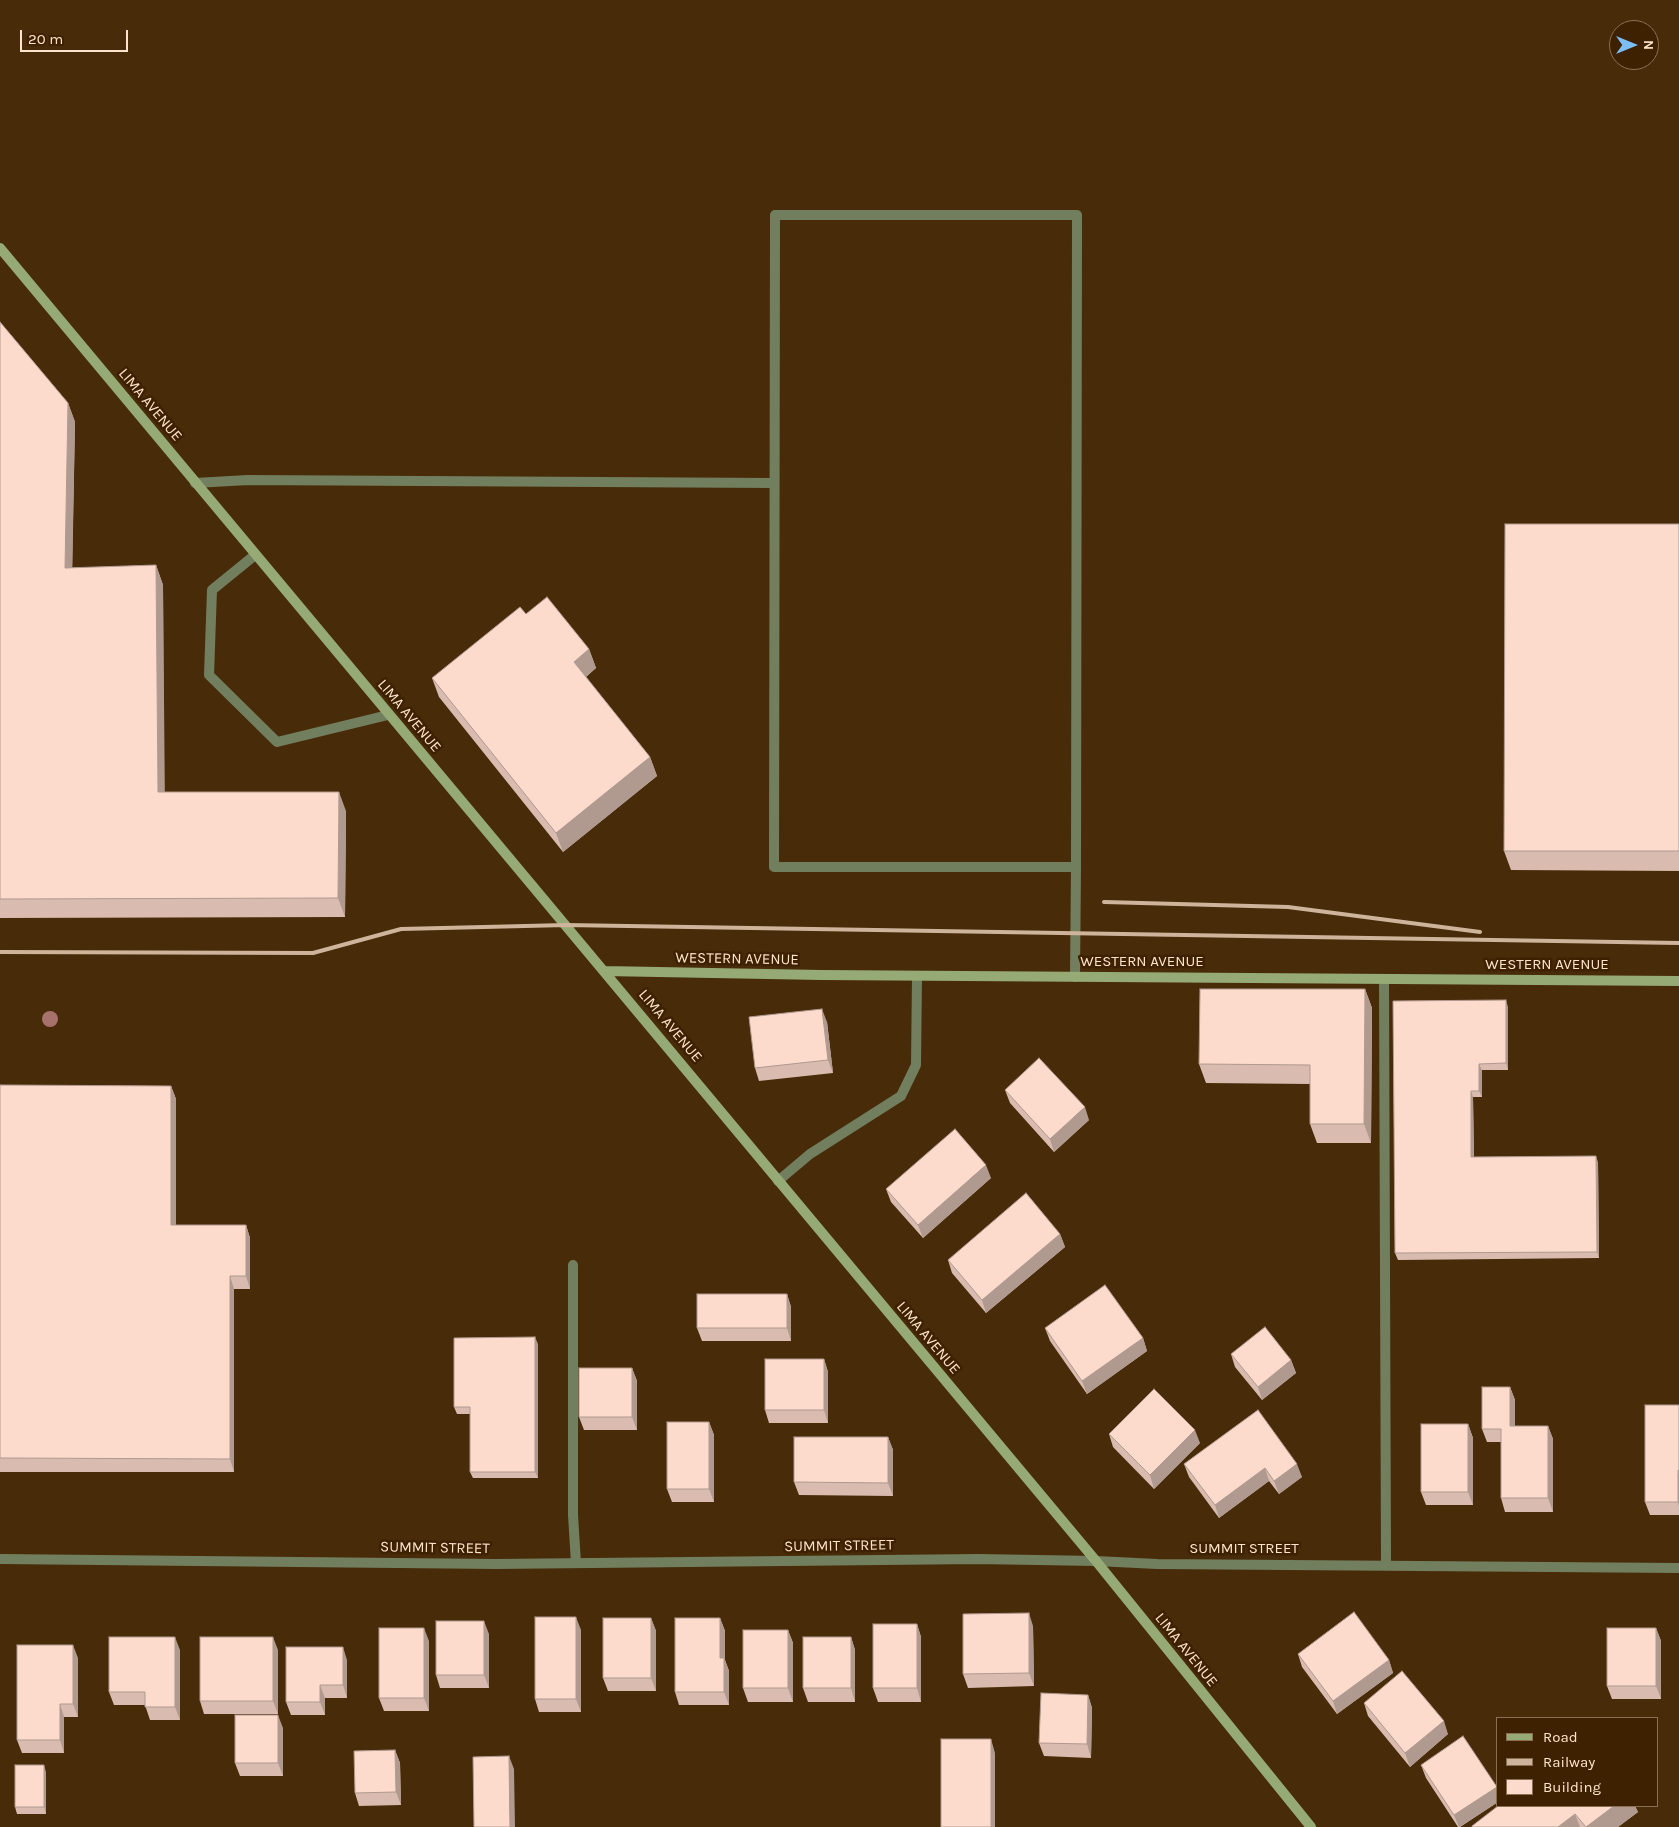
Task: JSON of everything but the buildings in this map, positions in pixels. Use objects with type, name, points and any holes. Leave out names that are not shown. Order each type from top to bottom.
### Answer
[{"type":"main road","name":"LIMA AVENUE","points":[[0,248],[1096,1561],[1311,1827]]},
{"type":"main road","name":"WESTERN AVENUE","points":[[604,971],[917,976],[1679,981]]},
{"type":"street","points":[[1075,977],[1076,868],[1077,215],[775,215],[774,867],[1076,868]]},
{"type":"street","points":[[195,482],[258,480],[774,483]]},
{"type":"street","points":[[255,555],[212,590],[209,675],[277,742],[388,715]]},
{"type":"street","points":[[778,1181],[810,1154],[900,1096],[916,1065],[917,976]]},
{"type":"street","points":[[1384,979],[1386,1564]]},
{"type":"street","points":[[573,1265],[573,1515],[576,1563]]},
{"type":"street","name":"SUMMIT STREET","points":[[0,1558],[576,1563],[978,1559],[1157,1564],[1386,1564],[1679,1568]]},
{"type":"railway","points":[[1104,902],[1288,907],[1480,932]]},
{"type":"railway","points":[[0,952],[313,953],[401,929],[566,925],[1679,943]]}]
